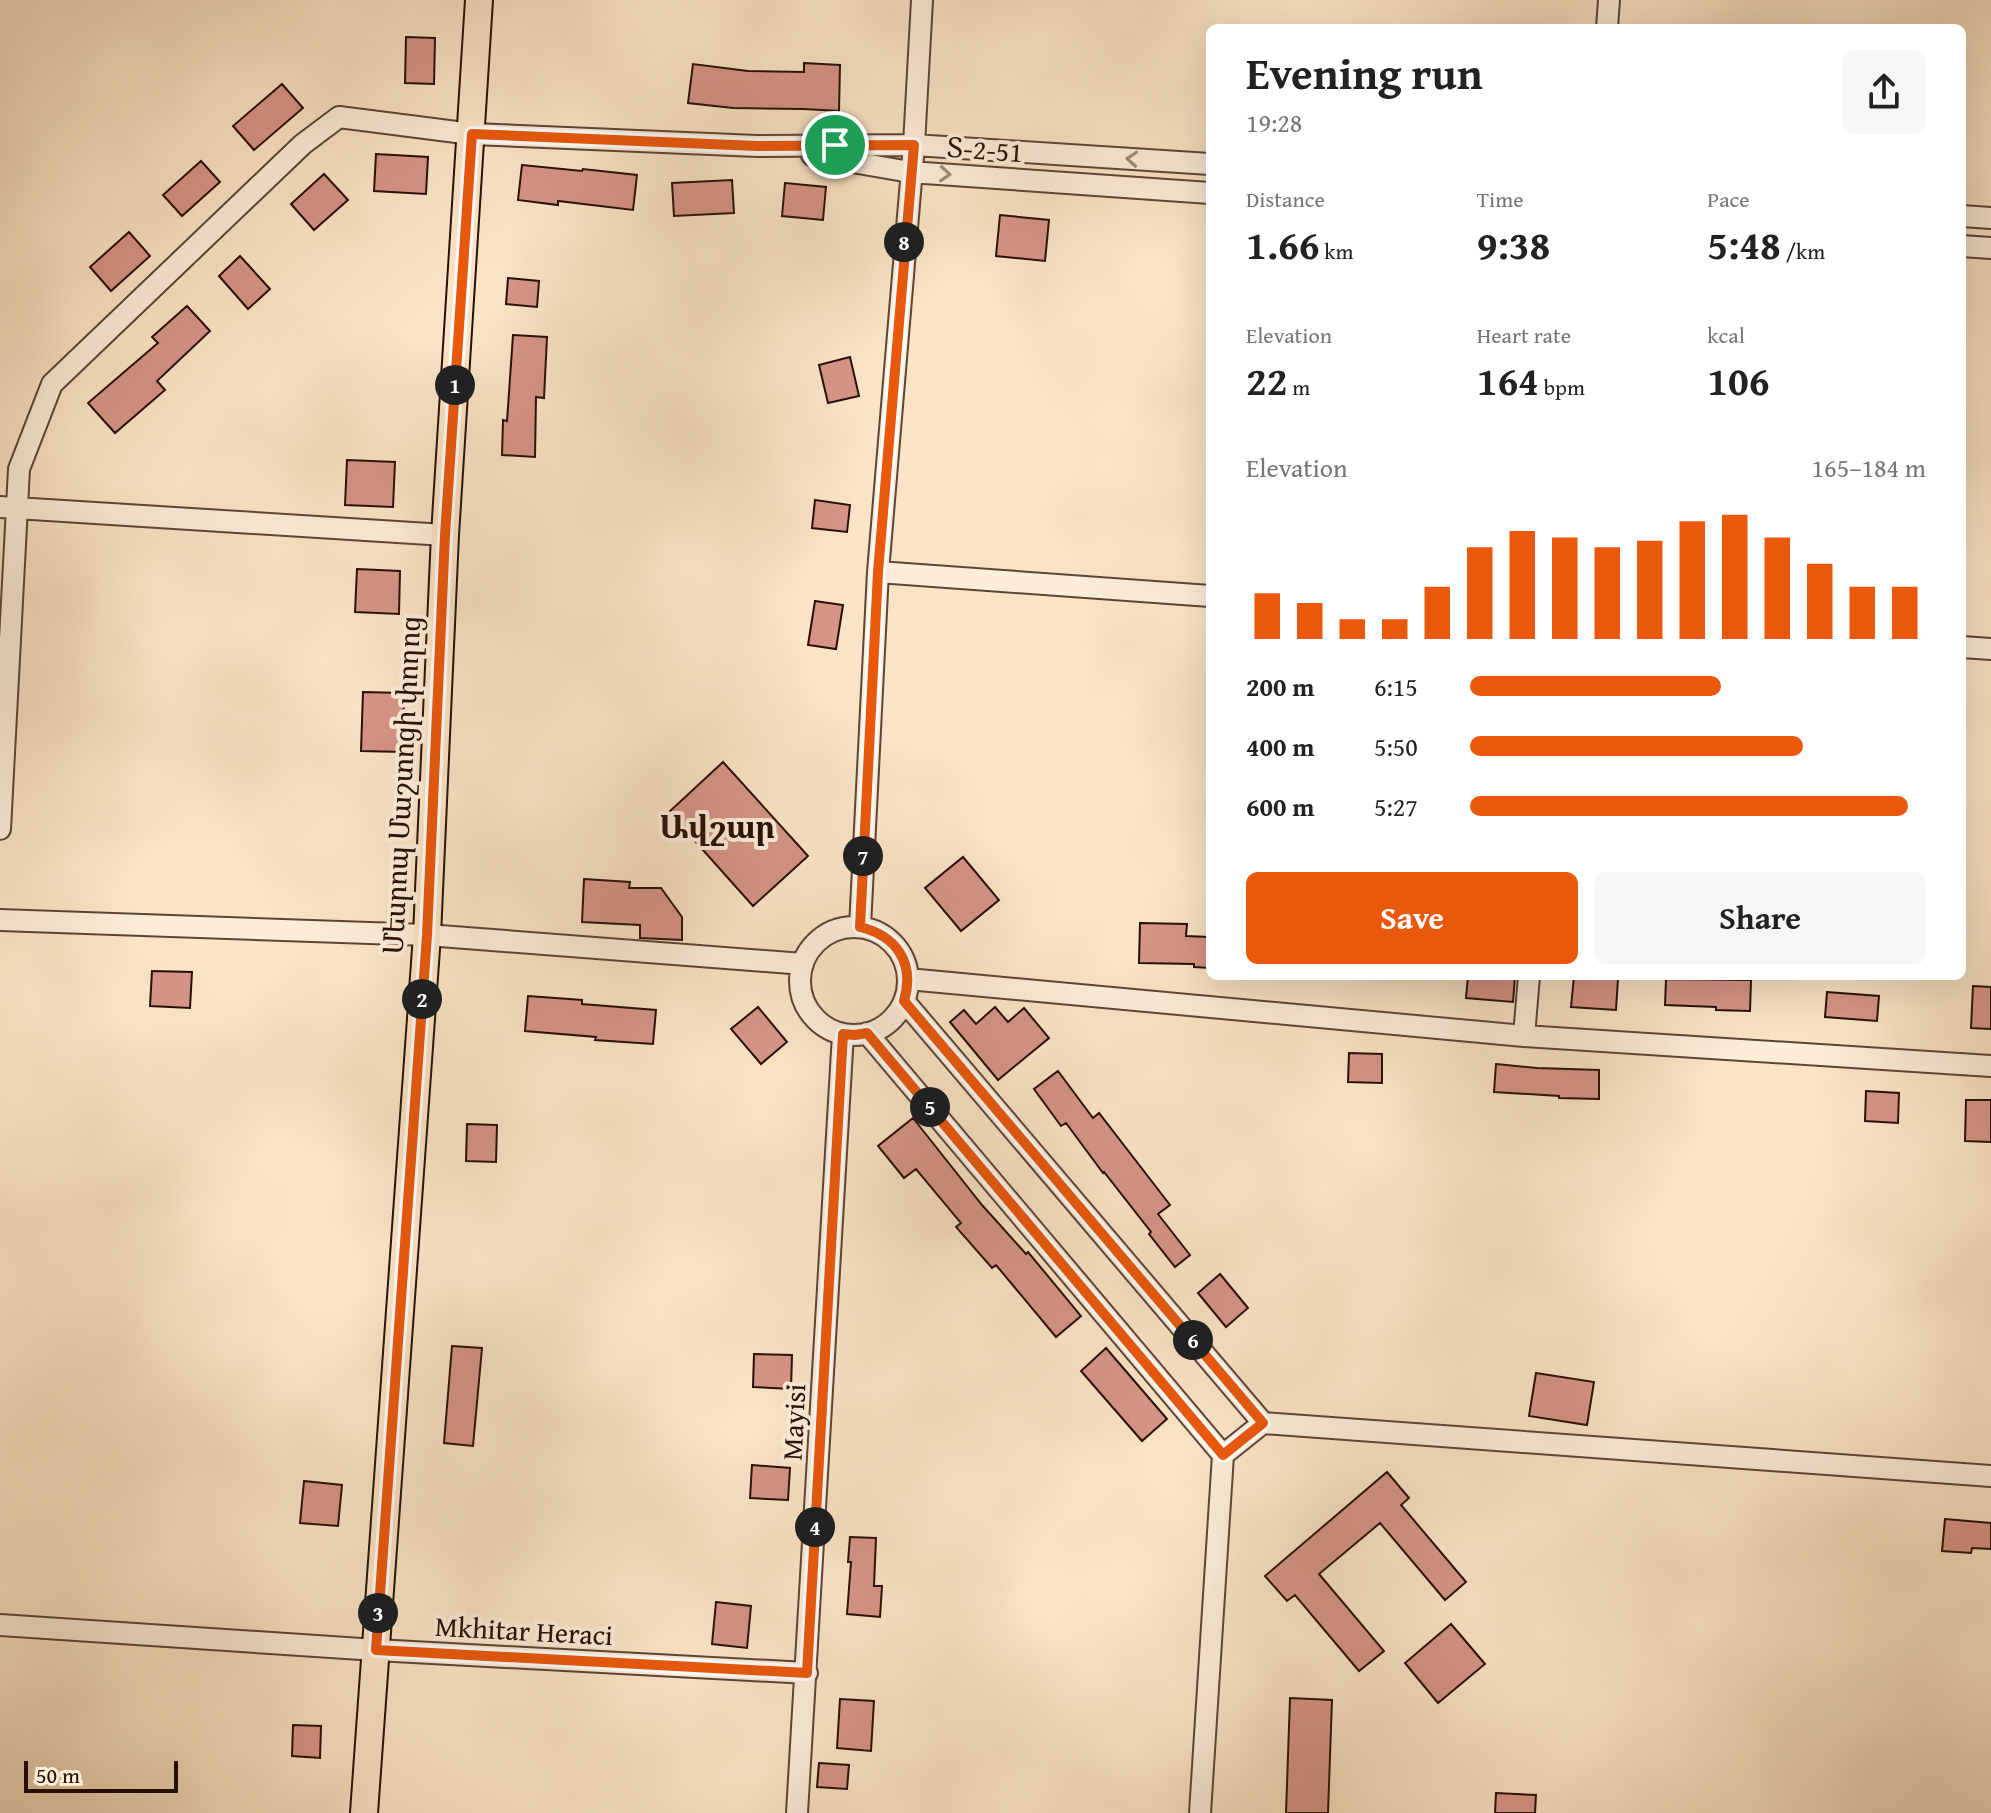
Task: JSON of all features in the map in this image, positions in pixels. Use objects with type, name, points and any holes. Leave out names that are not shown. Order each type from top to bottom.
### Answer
[{"type":"main road","name":"Մեսրոպ Մաշտոցի փողոց","points":[[364,1813],[427,935],[445,535],[479,0]]},
{"type":"street","points":[[860,927],[878,572],[914,145],[922,0]]},
{"type":"street","points":[[1607,24],[1609,0]]},
{"type":"street","name":"Տ-2-51","points":[[0,829],[8,508],[19,469],[52,384],[303,144],[339,117],[472,134],[757,146],[914,145],[1206,164]]},
{"type":"street","name":"Տ-2-51","points":[[757,146],[910,172],[1206,193]]},
{"type":"street","points":[[1966,216],[1991,218]]},
{"type":"street","points":[[1966,246],[1991,248]]},
{"type":"street","points":[[8,508],[445,535]]},
{"type":"street","points":[[878,572],[1206,596]]},
{"type":"street","points":[[1966,647],[1991,649]]},
{"type":"street","points":[[0,920],[427,935],[803,964]]},
{"type":"street","points":[[860,927],[875,931],[899,950],[908,979],[904,1001],[896,1015],[883,1026],[867,1033],[843,1034],[826,1027],[813,1015],[804,1000],[800,982],[803,964],[811,948],[825,935],[842,928],[860,927]]},
{"type":"street","points":[[908,979],[1524,1036],[1991,1066]]},
{"type":"street","points":[[1524,1036],[1529,980]]},
{"type":"street","points":[[904,1001],[1263,1423]]},
{"type":"street","points":[[867,1033],[1223,1455],[1200,1813]]},
{"type":"street","name":"Mayisi","points":[[797,1813],[843,1034]]},
{"type":"street","points":[[1223,1455],[1263,1423],[1991,1476]]},
{"type":"street","name":"Mkhitar Heraci","points":[[0,1625],[376,1650],[807,1673]]},
{"type":"building","points":[[406,37],[435,38],[434,84],[405,83]]},
{"type":"building","points":[[804,63],[840,65],[839,111],[733,108],[688,103],[693,64],[748,71],[804,72]]},
{"type":"building","points":[[282,84],[303,108],[254,150],[233,126]]},
{"type":"building","points":[[376,154],[428,157],[426,194],[374,191]]},
{"type":"building","points":[[201,161],[220,182],[182,216],[163,195]]},
{"type":"building","points":[[522,165],[637,175],[633,210],[558,201],[558,205],[518,200]]},
{"type":"building","points":[[324,174],[348,200],[314,230],[291,204]]},
{"type":"building","points":[[732,180],[734,213],[674,216],[672,183]]},
{"type":"building","points":[[785,183],[826,187],[823,220],[782,216]]},
{"type":"building","points":[[1000,215],[1049,220],[1045,261],[996,256]]},
{"type":"building","points":[[129,232],[150,256],[111,291],[90,267]]},
{"type":"building","points":[[240,256],[270,289],[248,309],[219,276]]},
{"type":"building","points":[[508,278],[539,281],[537,307],[506,304]]},
{"type":"building","points":[[187,306],[210,331],[157,381],[165,390],[115,433],[88,403],[158,343],[152,337]]},
{"type":"building","points":[[513,335],[547,337],[544,398],[536,397],[535,457],[502,455]]},
{"type":"building","points":[[850,357],[859,396],[828,403],[819,365]]},
{"type":"building","points":[[347,460],[395,462],[393,507],[345,505]]},
{"type":"building","points":[[815,500],[850,505],[847,532],[812,528]]},
{"type":"building","points":[[357,569],[400,571],[399,614],[355,612]]},
{"type":"building","points":[[815,601],[843,605],[836,649],[808,645]]},
{"type":"building","points":[[363,692],[404,693],[403,752],[361,751]]},
{"type":"building","points":[[723,762],[808,856],[753,906],[669,812]]},
{"type":"building","points":[[963,857],[999,900],[961,931],[925,888]]},
{"type":"building","points":[[584,879],[630,882],[629,888],[661,888],[682,917],[682,940],[640,938],[640,925],[582,922]]},
{"type":"building","points":[[1140,923],[1187,924],[1186,936],[1206,937],[1206,968],[1194,967],[1194,964],[1139,963]]},
{"type":"building","points":[[152,971],[192,972],[190,1008],[150,1006]]},
{"type":"building","points":[[1468,980],[1515,980],[1513,1002],[1466,998]]},
{"type":"building","points":[[1574,980],[1618,980],[1616,1010],[1571,1007]]},
{"type":"building","points":[[1666,980],[1751,980],[1750,1011],[1665,1005]]},
{"type":"building","points":[[1973,986],[1991,987],[1991,1029],[1971,1028]]},
{"type":"building","points":[[1827,992],[1879,996],[1877,1021],[1825,1017]]},
{"type":"building","points":[[528,996],[656,1010],[653,1044],[525,1031]]},
{"type":"building","points":[[758,1007],[787,1042],[761,1064],[731,1029]]},
{"type":"building","points":[[995,1007],[1008,1022],[1024,1008],[1049,1038],[998,1080],[950,1022],[964,1010],[976,1024]]},
{"type":"building","points":[[1349,1053],[1382,1054],[1382,1083],[1348,1082]]},
{"type":"building","points":[[1496,1064],[1599,1070],[1599,1099],[1494,1092]]},
{"type":"building","points":[[1058,1071],[1093,1118],[1099,1113],[1170,1205],[1158,1214],[1190,1255],[1175,1267],[1066,1123],[1061,1126],[1034,1089]]},
{"type":"building","points":[[1866,1091],[1899,1093],[1898,1123],[1865,1121]]},
{"type":"building","points":[[1966,1100],[1991,1100],[1991,1142],[1965,1141]]},
{"type":"building","points":[[913,1118],[982,1205],[1026,1254],[1028,1252],[1081,1316],[1056,1337],[996,1265],[992,1268],[956,1227],[961,1223],[916,1169],[904,1178],[878,1146]]},
{"type":"building","points":[[467,1124],[497,1125],[496,1162],[466,1161]]},
{"type":"building","points":[[1220,1274],[1248,1308],[1226,1327],[1198,1293]]},
{"type":"building","points":[[452,1346],[482,1348],[473,1446],[444,1443]]},
{"type":"building","points":[[1106,1348],[1167,1419],[1142,1441],[1081,1371]]},
{"type":"building","points":[[754,1354],[792,1355],[791,1389],[753,1387]]},
{"type":"building","points":[[1536,1373],[1594,1382],[1587,1425],[1529,1416]]},
{"type":"building","points":[[752,1465],[790,1468],[788,1500],[750,1498]]},
{"type":"building","points":[[1387,1472],[1409,1498],[1401,1505],[1466,1582],[1445,1600],[1380,1523],[1319,1574],[1384,1651],[1359,1671],[1295,1595],[1287,1601],[1265,1576]]},
{"type":"building","points":[[304,1481],[342,1485],[338,1526],[300,1523]]},
{"type":"building","points":[[1945,1519],[1991,1523],[1991,1549],[1972,1548],[1971,1553],[1942,1551]]},
{"type":"building","points":[[850,1537],[876,1538],[874,1586],[882,1586],[880,1617],[847,1614]]},
{"type":"building","points":[[716,1602],[751,1606],[747,1648],[712,1644]]},
{"type":"building","points":[[1451,1624],[1485,1664],[1438,1703],[1405,1663]]},
{"type":"building","points":[[1290,1698],[1332,1700],[1328,1813],[1286,1813]]},
{"type":"building","points":[[840,1699],[874,1701],[871,1751],[837,1748]]},
{"type":"building","points":[[293,1725],[321,1726],[320,1758],[292,1756]]},
{"type":"building","points":[[819,1763],[849,1765],[847,1789],[817,1787]]},
{"type":"building","points":[[1496,1793],[1536,1795],[1535,1813],[1495,1813]]},
{"type":"district","name":"Ավշար","points":[[717,826]]},
{"type":"route","points":[[472,134],[757,146],[835,145],[914,145],[878,572],[860,927],[875,931],[899,950],[908,979],[904,1001],[1263,1423],[1223,1455],[867,1033],[843,1034],[807,1673],[376,1650],[427,935],[445,535],[472,134]]}]
